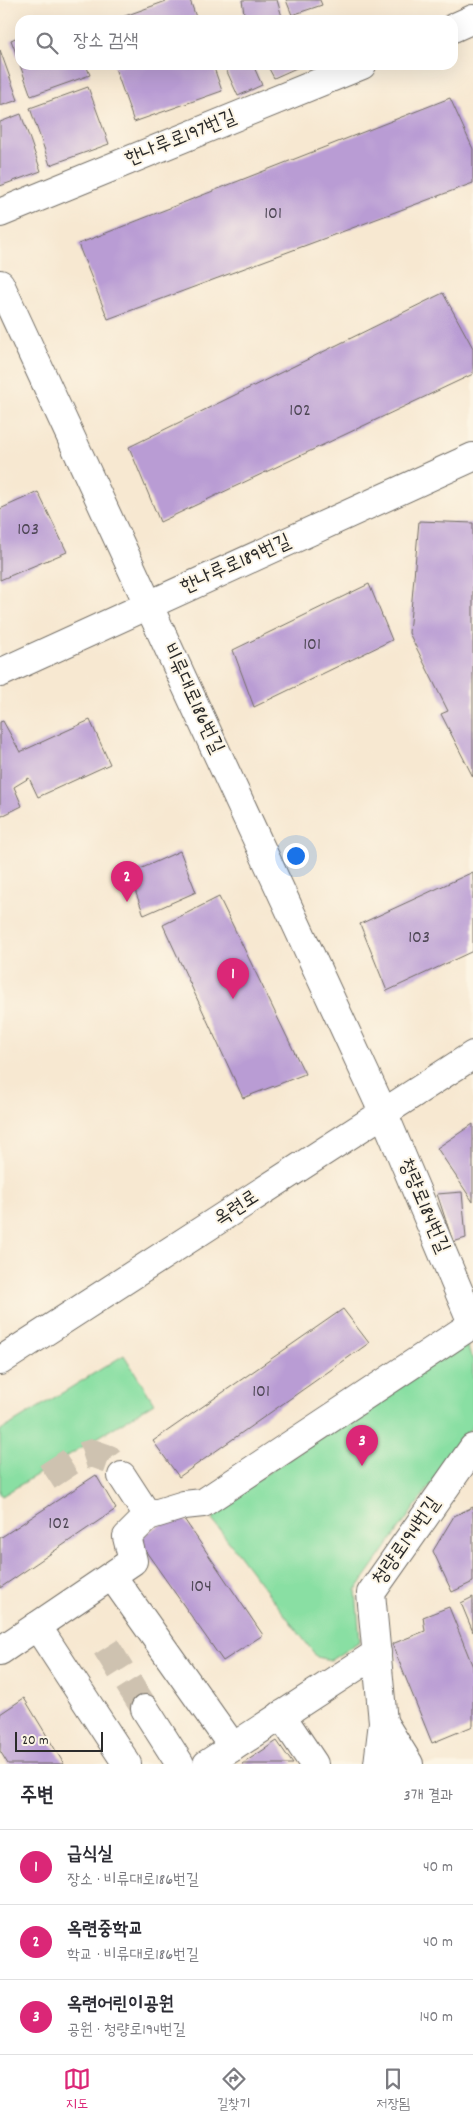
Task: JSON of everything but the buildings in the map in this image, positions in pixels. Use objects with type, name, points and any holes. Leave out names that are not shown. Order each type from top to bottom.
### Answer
[{"type":"street","points":[[458,26],[473,19]]},
{"type":"street","name":"한나루로197번길","points":[[0,213],[350,70]]},
{"type":"street","name":"비류대로186번길","points":[[0,284],[384,1114]]},
{"type":"street","name":"한나루로189번길","points":[[0,673],[473,457]]},
{"type":"street","name":"옥련로","points":[[0,1361],[473,1055]]},
{"type":"street","name":"청량로184번길","points":[[384,1114],[473,1325]]},
{"type":"street","points":[[0,1651],[133,1561],[127,1538],[148,1516],[184,1505],[203,1503],[473,1325]]},
{"type":"street","name":"청량로194번길","points":[[378,1764],[383,1722],[371,1593],[473,1448]]},
{"type":"street","points":[[122,1476],[148,1516]]},
{"type":"street","points":[[112,1576],[233,1747]]},
{"type":"street","points":[[37,1626],[127,1764]]},
{"type":"street","points":[[207,1764],[377,1653]]},
{"type":"street","points":[[146,1709],[180,1764]]},
{"type":"street","points":[[281,1715],[314,1764]]},
{"type":"street","points":[[383,1722],[409,1764]]},
{"type":"green space","points":[[465,1342],[473,1360],[473,1425],[356,1590],[360,1641],[331,1660],[317,1657],[213,1521],[218,1506]]},
{"type":"green space","points":[[124,1355],[154,1403],[2,1496],[0,1493],[0,1431]]},
{"type":"tunnel","points":[[47,1477],[76,1458],[92,1453],[109,1459],[122,1476]]},
{"type":"tunnel","points":[[106,1647],[145,1709]]},
{"type":"place","name":"옥련중학교","points":[[127,902]]},
{"type":"place","name":"급식실","points":[[233,999]]},
{"type":"place","name":"옥련어린이공원","points":[[362,1466]]}]
